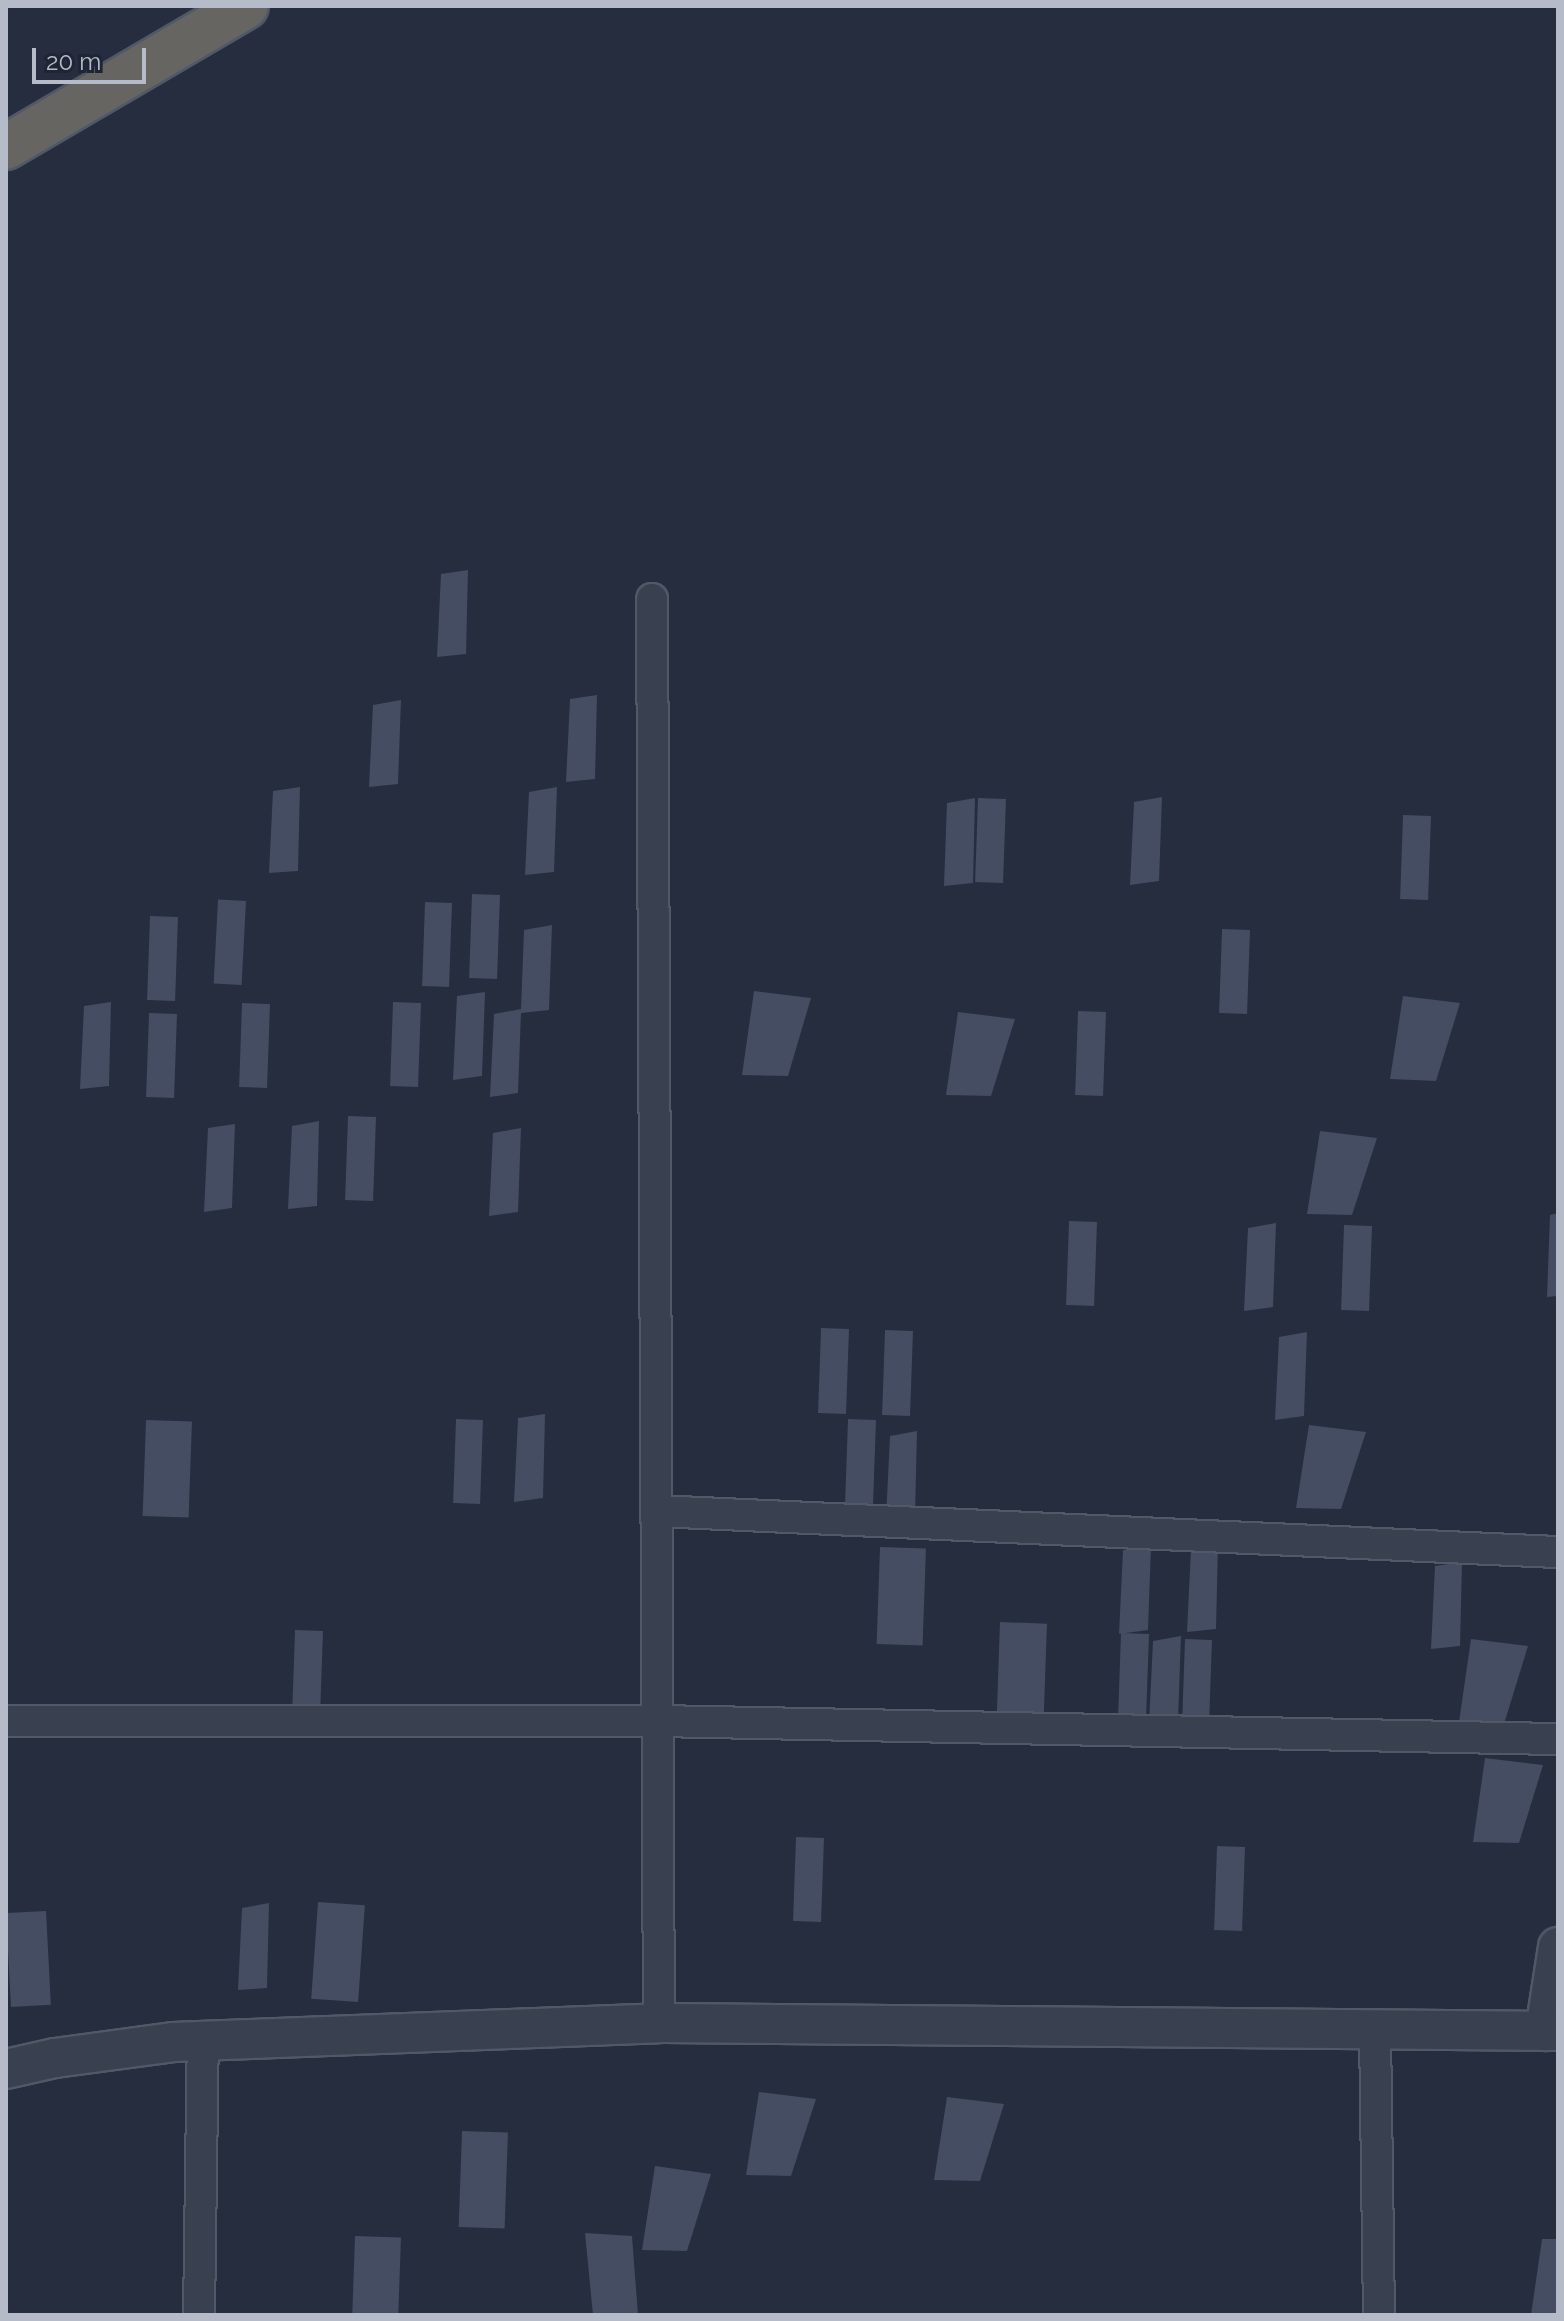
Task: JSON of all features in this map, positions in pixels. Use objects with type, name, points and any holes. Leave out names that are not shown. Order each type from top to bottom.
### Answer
[{"type":"highway","points":[[6,147],[246,6]]},
{"type":"street","points":[[652,599],[659,2023]]},
{"type":"street","points":[[657,1511],[1558,1552]]},
{"type":"street","points":[[6,1721],[658,1721],[1558,1739]]},
{"type":"street","points":[[6,2069],[55,2058],[203,2041],[659,2023],[1552,2031],[1558,1947]]},
{"type":"street","points":[[1375,2030],[1379,2315]]},
{"type":"street","points":[[199,2315],[203,2041]]},
{"type":"building","points":[[468,570],[466,654],[437,657],[441,574]]},
{"type":"building","points":[[597,695],[595,779],[566,782],[570,699]]},
{"type":"building","points":[[401,700],[398,784],[369,787],[373,705]]},
{"type":"building","points":[[300,787],[298,871],[269,873],[273,791]]},
{"type":"building","points":[[557,787],[554,872],[525,875],[529,792]]},
{"type":"building","points":[[1162,797],[1159,881],[1130,885],[1134,802]]},
{"type":"building","points":[[975,798],[973,883],[944,886],[947,803]]},
{"type":"building","points":[[978,798],[1006,799],[1003,883],[975,882]]},
{"type":"building","points":[[1403,815],[1431,816],[1428,900],[1400,899]]},
{"type":"building","points":[[472,894],[500,895],[497,979],[469,978]]},
{"type":"building","points":[[218,900],[246,901],[242,985],[214,983]]},
{"type":"building","points":[[425,902],[452,903],[449,987],[422,986]]},
{"type":"building","points":[[150,916],[178,917],[175,1001],[147,1000]]},
{"type":"building","points":[[552,925],[549,1010],[521,1013],[518,1093],[490,1097],[494,1014],[521,1009],[524,930]]},
{"type":"building","points":[[1222,929],[1250,930],[1247,1014],[1219,1013]]},
{"type":"building","points":[[754,991],[811,998],[788,1076],[742,1075]]},
{"type":"building","points":[[485,992],[482,1076],[453,1080],[457,996]]},
{"type":"building","points":[[1403,996],[1460,1003],[1436,1081],[1390,1079]]},
{"type":"building","points":[[111,1002],[109,1086],[80,1089],[84,1006]]},
{"type":"building","points":[[393,1002],[421,1003],[418,1087],[390,1086]]},
{"type":"building","points":[[242,1003],[270,1004],[267,1088],[239,1087]]},
{"type":"building","points":[[1078,1011],[1106,1012],[1103,1096],[1075,1095]]},
{"type":"building","points":[[958,1012],[1015,1019],[991,1096],[946,1095]]},
{"type":"building","points":[[149,1013],[177,1014],[174,1098],[146,1097]]},
{"type":"building","points":[[348,1116],[376,1117],[373,1201],[345,1200]]},
{"type":"building","points":[[319,1121],[317,1206],[288,1209],[292,1126]]},
{"type":"building","points":[[235,1124],[232,1208],[204,1212],[208,1128]]},
{"type":"building","points":[[521,1128],[518,1212],[489,1216],[493,1133]]},
{"type":"building","points":[[1320,1131],[1377,1138],[1352,1215],[1307,1214]]},
{"type":"building","points":[[1558,1213],[1558,1296],[1547,1297],[1550,1215]]},
{"type":"building","points":[[1069,1221],[1097,1222],[1094,1306],[1066,1305]]},
{"type":"building","points":[[1276,1223],[1273,1307],[1244,1311],[1248,1228]]},
{"type":"building","points":[[1344,1225],[1372,1226],[1369,1311],[1341,1310]]},
{"type":"building","points":[[821,1328],[849,1329],[846,1414],[818,1413]]},
{"type":"building","points":[[885,1330],[913,1331],[910,1416],[882,1415]]},
{"type":"building","points":[[1307,1332],[1304,1416],[1275,1420],[1279,1337]]},
{"type":"building","points":[[545,1414],[543,1498],[514,1502],[518,1418]]},
{"type":"building","points":[[456,1419],[483,1420],[480,1504],[453,1503]]},
{"type":"building","points":[[848,1419],[876,1420],[873,1504],[845,1503]]},
{"type":"building","points":[[146,1420],[192,1422],[189,1518],[143,1516]]},
{"type":"building","points":[[1309,1425],[1366,1432],[1341,1509],[1296,1508]]},
{"type":"building","points":[[917,1431],[915,1515],[886,1518],[890,1436]]},
{"type":"building","points":[[1218,1544],[1216,1629],[1187,1632],[1191,1549]]},
{"type":"building","points":[[1151,1546],[1148,1630],[1119,1634],[1123,1550]]},
{"type":"building","points":[[880,1547],[926,1549],[923,1646],[877,1644]]},
{"type":"building","points":[[1462,1562],[1460,1646],[1431,1649],[1435,1566]]},
{"type":"building","points":[[1000,1622],[1047,1624],[1044,1721],[997,1719]]},
{"type":"building","points":[[295,1630],[323,1631],[320,1715],[292,1714]]},
{"type":"building","points":[[1121,1633],[1149,1634],[1146,1719],[1118,1718]]},
{"type":"building","points":[[1181,1636],[1178,1721],[1149,1724],[1153,1641]]},
{"type":"building","points":[[1185,1639],[1212,1640],[1209,1724],[1182,1723]]},
{"type":"building","points":[[1471,1639],[1528,1646],[1504,1724],[1459,1722]]},
{"type":"building","points":[[1485,1758],[1543,1765],[1519,1843],[1473,1842]]},
{"type":"building","points":[[796,1837],[824,1838],[821,1922],[793,1921]]},
{"type":"building","points":[[1217,1846],[1245,1847],[1242,1931],[1214,1930]]},
{"type":"building","points":[[318,1902],[365,1905],[358,2002],[311,1999]]},
{"type":"building","points":[[269,1903],[267,1988],[238,1990],[242,1908]]},
{"type":"building","points":[[46,1911],[51,2005],[11,2007],[6,1913]]},
{"type":"building","points":[[759,2092],[816,2099],[791,2176],[746,2175]]},
{"type":"building","points":[[947,2097],[1004,2104],[980,2181],[934,2180]]},
{"type":"building","points":[[462,2131],[508,2133],[505,2229],[459,2227]]},
{"type":"building","points":[[655,2166],[711,2174],[687,2251],[642,2250]]},
{"type":"building","points":[[585,2233],[632,2236],[638,2315],[593,2315]]},
{"type":"building","points":[[355,2236],[401,2238],[398,2315],[352,2315]]},
{"type":"building","points":[[1542,2239],[1558,2239],[1558,2315],[1531,2315]]}]
